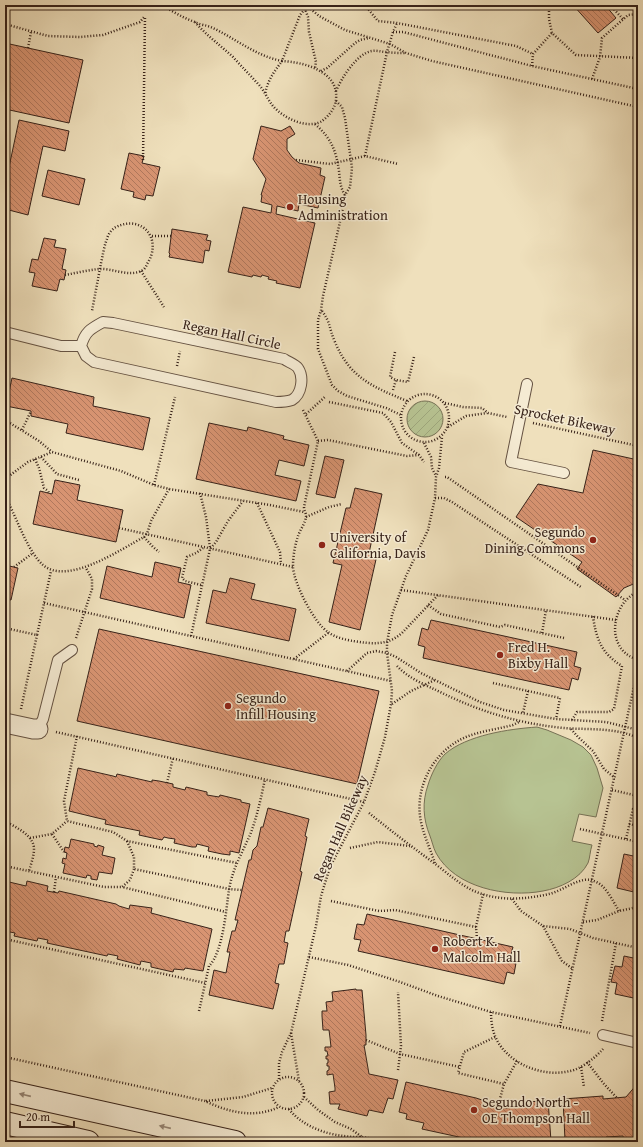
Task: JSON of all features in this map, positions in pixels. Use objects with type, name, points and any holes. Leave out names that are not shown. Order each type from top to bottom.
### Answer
[{"type":"main road","points":[[5,1091],[203,1139],[235,1142]]},
{"type":"main road","points":[[5,1123],[88,1142]]},
{"type":"street","points":[[13,719],[33,729],[38,729]]},
{"type":"lane","name":"Regan Hall Circle","points":[[81,346],[84,336],[92,328],[103,322],[284,359],[297,366],[300,373],[301,380],[299,392],[293,399]]},
{"type":"lane","points":[[5,332],[61,346],[81,346],[86,356],[94,362],[276,402],[285,402],[293,399]]},
{"type":"lane","points":[[527,384],[511,462],[564,472]]},
{"type":"lane","points":[[38,729],[43,719],[58,660],[72,650]]},
{"type":"lane","points":[[603,1035],[638,1043]]},
{"type":"path","points":[[162,5],[195,22],[212,28],[240,44],[264,55],[282,61],[305,64],[315,68],[332,83],[336,91]]},
{"type":"path","points":[[266,95],[266,87],[270,78],[282,61],[300,15],[305,9],[306,5],[319,16],[334,25],[390,44],[406,53],[432,61],[638,107]]},
{"type":"path","points":[[361,5],[368,9],[378,21],[397,23],[516,46],[533,54]]},
{"type":"path","points":[[549,5],[549,19],[552,33],[576,55],[638,58]]},
{"type":"path","points":[[610,5],[623,19]]},
{"type":"path","points":[[305,9],[308,17],[309,32],[316,62],[315,68]]},
{"type":"path","points":[[592,79],[600,57],[602,38],[628,15],[638,14]]},
{"type":"path","points":[[5,24],[48,36],[80,37],[103,35],[140,22],[145,16],[143,160]]},
{"type":"path","points":[[195,22],[261,87],[274,107],[281,113],[301,122],[315,124],[323,121],[328,116],[336,101],[336,91],[340,82],[359,56],[372,50],[406,53]]},
{"type":"path","points":[[365,156],[387,52],[397,23]]},
{"type":"path","points":[[28,48],[31,32]]},
{"type":"path","points":[[393,32],[403,32],[532,66],[638,89]]},
{"type":"path","points":[[532,66],[533,54],[552,33]]},
{"type":"path","points":[[320,71],[327,68],[355,43],[369,38]]},
{"type":"path","points":[[336,101],[342,107],[352,158],[350,187],[345,196],[318,320],[318,349],[332,385],[338,391],[347,396],[386,408],[401,415]]},
{"type":"path","points":[[315,124],[329,138],[338,163],[340,188],[345,196]]},
{"type":"path","points":[[296,160],[330,164],[365,156],[398,164]]},
{"type":"path","points":[[65,275],[100,269],[116,271],[141,271],[151,259],[153,247],[152,236],[145,228],[136,224],[123,224],[113,229],[107,238],[100,269],[92,312]]},
{"type":"path","points":[[152,236],[171,236]]},
{"type":"path","points":[[141,271],[164,307]]},
{"type":"path","points":[[321,310],[328,320],[334,341],[348,366],[358,376],[367,382],[407,401],[401,415],[401,423],[404,431],[409,437],[424,443],[432,442],[442,437]]},
{"type":"path","points":[[173,380],[183,338]]},
{"type":"path","points":[[395,352],[390,377],[396,380],[408,382],[414,357]]},
{"type":"path","points":[[393,390],[396,380]]},
{"type":"path","name":"Sprocket Bikeway","points":[[407,401],[420,394],[428,394],[435,396],[445,403],[463,408],[482,408],[488,413]]},
{"type":"path","points":[[306,414],[326,396]]},
{"type":"path","points":[[154,485],[175,397]]},
{"type":"path","points":[[293,399],[306,414],[318,441],[304,507],[306,517]]},
{"type":"path","points":[[329,402],[384,413],[391,422],[402,443],[419,456],[424,462]]},
{"type":"path","points":[[445,403],[450,418],[448,427]]},
{"type":"path","points":[[22,430],[32,411]]},
{"type":"path","name":"Sprocket Bikeway","points":[[442,437],[448,427],[466,416],[488,413],[638,446]]},
{"type":"path","points":[[5,420],[39,441],[52,452],[121,471],[154,485],[169,489],[243,500],[304,512]]},
{"type":"path","name":"Regan Hall Bikeway","points":[[291,1033],[316,926],[321,896],[330,867],[364,802],[375,772],[385,737],[391,704],[391,681],[387,643],[392,614],[428,530],[435,498],[436,477],[439,468],[442,437]]},
{"type":"path","points":[[318,441],[328,440],[407,456],[419,456]]},
{"type":"path","points":[[424,443],[431,457],[432,468],[436,477]]},
{"type":"path","points":[[5,482],[9,476],[28,462],[52,452]]},
{"type":"path","points":[[40,457],[57,474],[79,480]]},
{"type":"path","points":[[34,459],[39,468],[44,488],[48,490],[49,493]]},
{"type":"path","points":[[5,472],[9,476]]},
{"type":"path","points":[[445,477],[625,600]]},
{"type":"path","points":[[5,500],[9,504],[33,553],[43,565],[51,570],[62,572],[86,568],[144,537],[147,534],[151,522],[169,489]]},
{"type":"path","points":[[191,636],[210,549],[206,517],[200,493]]},
{"type":"path","points":[[435,498],[444,498],[452,502],[581,587]]},
{"type":"path","points":[[210,549],[243,500]]},
{"type":"path","points":[[257,503],[280,552],[281,564]]},
{"type":"path","points":[[342,504],[306,517],[298,535],[293,567],[297,584],[314,618],[328,633],[347,640],[364,643],[387,643],[402,633],[438,595]]},
{"type":"path","points":[[119,528],[293,567]]},
{"type":"path","points":[[144,537],[152,547],[159,552]]},
{"type":"path","points":[[201,585],[185,581],[182,578],[187,557],[196,553],[203,547]]},
{"type":"path","points":[[14,567],[33,553]]},
{"type":"path","points":[[72,650],[92,588],[92,579],[86,568]]},
{"type":"path","points":[[13,719],[36,635],[51,570]]},
{"type":"path","points":[[401,590],[616,620]]},
{"type":"path","points":[[638,592],[625,600],[619,609],[615,632],[618,644],[624,653],[638,660]]},
{"type":"path","points":[[44,603],[391,681]]},
{"type":"path","points":[[428,604],[441,614],[500,628],[505,625],[564,638]]},
{"type":"path","points":[[542,633],[546,610]]},
{"type":"path","points":[[572,720],[577,712],[609,712],[614,709],[622,666],[614,661],[602,648],[596,633],[594,616]]},
{"type":"path","points":[[5,628],[36,635]]},
{"type":"path","points":[[294,660],[328,633]]},
{"type":"path","points":[[347,671],[366,654],[376,652],[387,653],[434,680],[480,702],[504,710],[556,719],[606,722],[638,730]]},
{"type":"path","points":[[397,666],[402,671],[424,684],[475,708],[519,721],[571,729],[604,730],[638,738]]},
{"type":"path","points":[[560,1026],[638,668]]},
{"type":"path","points":[[391,704],[424,684],[434,680]]},
{"type":"path","points":[[493,683],[560,698],[556,719]]},
{"type":"path","points":[[523,713],[528,691]]},
{"type":"path","points":[[435,864],[420,817],[419,802],[422,787],[429,770],[442,752],[466,737],[513,725],[519,721]]},
{"type":"path","points":[[38,729],[76,736],[364,802]]},
{"type":"path","points":[[571,729],[593,751],[604,770],[615,778]]},
{"type":"path","points":[[67,821],[64,801],[76,736]]},
{"type":"path","points":[[167,783],[173,758]]},
{"type":"path","points":[[199,1011],[209,966],[215,961],[224,926],[232,877],[250,835],[265,779]]},
{"type":"path","points":[[612,790],[638,796]]},
{"type":"path","points":[[626,839],[633,809],[638,810]]},
{"type":"path","points":[[369,813],[451,878],[466,888],[483,894],[511,899],[551,894],[582,880],[592,880],[602,884],[619,910]]},
{"type":"path","points":[[5,821],[30,838],[34,843],[34,850],[29,871]]},
{"type":"path","points":[[30,838],[52,834],[67,821]]},
{"type":"path","points":[[67,821],[113,832],[127,841],[237,863]]},
{"type":"path","points":[[629,824],[638,826]]},
{"type":"path","points":[[580,829],[638,842]]},
{"type":"path","points":[[52,834],[64,852]]},
{"type":"path","points":[[122,887],[130,880],[134,869],[134,857],[127,841]]},
{"type":"path","points":[[350,848],[378,842],[410,846]]},
{"type":"path","points":[[5,866],[104,887],[122,887],[226,912]]},
{"type":"path","points":[[134,869],[229,889],[242,890]]},
{"type":"path","points":[[54,892],[56,877]]},
{"type":"path","points":[[477,939],[476,927],[483,894]]},
{"type":"path","points":[[511,899],[521,911],[543,926],[562,961],[573,969]]},
{"type":"path","points":[[331,901],[379,911],[395,910],[476,927]]},
{"type":"path","points":[[583,922],[597,920],[619,910],[638,907]]},
{"type":"path","points":[[543,926],[559,927],[593,938],[638,948]]},
{"type":"path","points":[[5,939],[205,983]]},
{"type":"path","points":[[491,1012],[491,1021],[495,1036],[505,1052],[517,1061],[543,1072],[570,1072],[581,1067],[602,1051],[604,1046],[602,1023],[616,943]]},
{"type":"path","points":[[309,957],[348,965],[438,996],[491,1012],[603,1035]]},
{"type":"path","points":[[398,992],[401,1046],[398,1070]]},
{"type":"path","points":[[279,1080],[279,1063],[282,1052],[291,1033]]},
{"type":"path","points":[[5,1057],[205,1101],[222,1109],[252,1114],[271,1111],[279,1107],[289,1109],[298,1105],[304,1097],[304,1091],[299,1082],[291,1033]]},
{"type":"path","points":[[495,1036],[464,1052],[458,1073],[504,1084]]},
{"type":"path","points":[[366,1040],[400,1054],[460,1067]]},
{"type":"path","points":[[498,1106],[504,1084],[517,1061]]},
{"type":"path","points":[[587,1062],[617,1098]]},
{"type":"path","points":[[581,1067],[584,1086]]},
{"type":"path","points":[[205,1101],[243,1097],[272,1088],[279,1080],[289,1077],[299,1082]]},
{"type":"path","points":[[272,1088],[272,1098],[279,1107]]},
{"type":"path","points":[[304,1097],[318,1110],[335,1122],[351,1129],[362,1137]]},
{"type":"path","points":[[289,1109],[294,1117],[321,1131],[384,1142]]},
{"type":"green space","points":[[425,401],[435,404],[440,409],[443,419],[440,429],[435,434],[425,437],[415,434],[410,429],[407,419],[410,409],[415,404]]},
{"type":"green space","points":[[537,727],[571,740],[583,747],[591,755],[597,768],[603,788],[596,817],[579,814],[572,841],[592,845],[588,863],[575,878],[556,888],[529,893],[514,893],[483,888],[456,875],[445,865],[436,853],[428,830],[424,810],[426,791],[429,781],[439,761],[454,747],[476,738],[501,731]]},
{"type":"building","points":[[573,5],[605,5],[616,18],[598,33]]},
{"type":"building","points":[[5,43],[83,60],[69,123],[5,109]]},
{"type":"building","points":[[19,120],[69,131],[65,151],[43,146],[28,215],[5,209],[5,186]]},
{"type":"building","name":"Housing Administration","points":[[261,126],[281,131],[290,126],[295,134],[287,139],[287,150],[299,163],[321,168],[320,175],[325,177],[318,208],[299,204],[298,211],[277,206],[276,214],[315,223],[300,288],[276,283],[277,281],[268,279],[269,277],[262,275],[261,277],[253,275],[252,277],[228,272],[243,207],[271,213],[272,205],[261,202],[261,195],[266,179],[253,159]]},
{"type":"building","points":[[129,153],[144,156],[142,163],[160,167],[153,196],[146,195],[145,200],[133,197],[134,192],[121,189]]},
{"type":"building","points":[[48,170],[85,179],[79,205],[42,196]]},
{"type":"building","points":[[172,229],[208,235],[206,240],[211,241],[209,251],[205,250],[203,263],[169,257]]},
{"type":"building","points":[[44,238],[56,240],[54,247],[66,249],[62,269],[66,270],[64,280],[60,279],[57,291],[32,286],[35,273],[29,272],[32,259],[38,260]]},
{"type":"building","points":[[12,378],[94,397],[93,406],[150,418],[143,450],[66,433],[68,424],[31,416],[31,411],[6,406]]},
{"type":"building","points":[[209,423],[247,431],[248,427],[284,436],[283,439],[309,445],[304,466],[279,460],[275,475],[301,481],[296,501],[196,479]]},
{"type":"building","name":"Segundo Dining Commons","points":[[593,450],[638,460],[638,582],[624,588],[616,597],[577,569],[582,562],[516,517],[538,484],[583,493]]},
{"type":"building","points":[[325,456],[344,460],[335,498],[316,494]]},
{"type":"building","points":[[55,480],[80,485],[77,500],[123,510],[116,542],[33,524],[40,491],[52,494]]},
{"type":"building","points":[[355,488],[382,494],[369,553],[377,555],[360,630],[329,622],[342,565],[333,563],[346,508],[350,508]]},
{"type":"building","points":[[155,562],[181,568],[178,582],[191,585],[184,618],[100,598],[107,566],[152,577]]},
{"type":"building","points":[[5,565],[18,568],[11,600],[5,599]]},
{"type":"building","points":[[230,578],[255,584],[251,599],[296,609],[289,641],[206,623],[213,590],[226,593]]},
{"type":"building","name":"Fred H. Bixby Hall","points":[[431,620],[577,652],[574,666],[581,668],[578,680],[572,678],[569,690],[423,658],[425,647],[418,645],[422,628],[428,630]]},
{"type":"building","name":"Segundo Infill Housing","points":[[99,629],[379,691],[357,784],[77,721]]},
{"type":"building","points":[[78,768],[116,777],[117,774],[152,782],[152,780],[159,781],[173,784],[173,787],[185,790],[186,787],[207,792],[207,795],[219,797],[220,795],[241,800],[241,802],[250,804],[239,853],[230,851],[230,855],[222,854],[208,851],[209,847],[197,844],[196,847],[192,847],[174,843],[175,839],[164,837],[162,840],[139,835],[140,831],[105,824],[106,820],[69,811]]},
{"type":"building","points":[[268,808],[309,819],[300,871],[302,872],[289,931],[286,931],[284,942],[288,943],[284,964],[279,964],[275,983],[279,984],[273,1009],[209,995],[214,970],[226,973],[230,952],[227,952],[232,931],[235,931],[238,920],[235,920],[249,860],[251,860],[253,850],[257,846],[261,827],[263,827]]},
{"type":"building","points":[[71,839],[94,844],[94,846],[97,847],[98,845],[104,847],[102,855],[115,858],[112,874],[99,872],[97,880],[91,879],[91,876],[87,875],[86,878],[63,873],[65,864],[62,863],[63,858],[66,859],[67,853],[64,852],[65,847],[69,848]]},
{"type":"building","points":[[624,854],[638,857],[638,893],[617,888]]},
{"type":"building","points":[[5,881],[26,886],[27,881],[48,886],[47,891],[58,893],[59,891],[116,904],[129,909],[130,905],[152,908],[151,913],[212,929],[203,971],[185,968],[184,970],[174,969],[173,972],[151,967],[151,963],[141,961],[140,965],[117,959],[118,956],[108,954],[107,956],[47,943],[48,940],[38,938],[37,941],[14,936],[15,933],[5,931]]},
{"type":"building","name":"Robert K. Malcolm Hall","points":[[367,914],[513,947],[509,962],[516,963],[514,974],[507,972],[504,984],[358,951],[361,940],[354,939],[357,924],[364,925]]},
{"type":"building","points":[[624,956],[638,959],[638,999],[615,994],[617,983],[611,982],[615,966],[622,967]]},
{"type":"building","points":[[356,989],[362,990],[366,1035],[366,1045],[364,1045],[369,1074],[398,1080],[393,1099],[388,1098],[383,1113],[369,1110],[367,1116],[338,1109],[340,1104],[330,1104],[329,1092],[335,1091],[335,1088],[333,1074],[327,1075],[329,1066],[327,1066],[328,1059],[326,1059],[326,1056],[328,1056],[327,1051],[325,1051],[325,1047],[331,1047],[329,1030],[323,1030],[322,1011],[327,1011],[326,1002],[333,1001],[332,992]]},
{"type":"building","name":"Segundo North - OE Thompson Hall","points":[[406,1082],[476,1098],[485,1101],[484,1103],[505,1108],[530,1105],[530,1102],[548,1100],[551,1141],[482,1142],[422,1129],[424,1123],[406,1119],[407,1114],[399,1112]]},
{"type":"building","points":[[638,1083],[638,1139],[635,1142],[624,1141],[623,1136],[606,1137],[606,1142],[578,1142],[578,1139],[565,1140],[563,1099],[603,1096],[603,1099],[626,1097]]},
{"type":"place","name":"Housing Administration","points":[[290,207]]},
{"type":"place","name":"Segundo Dining Commons","points":[[593,540]]},
{"type":"place","name":"University of California, Davis","points":[[322,545]]},
{"type":"place","name":"Fred H. Bixby Hall","points":[[500,655]]},
{"type":"place","name":"Segundo Infill Housing","points":[[228,706]]},
{"type":"place","name":"Robert K. Malcolm Hall","points":[[435,949]]},
{"type":"place","name":"Segundo North - OE Thompson Hall","points":[[474,1110]]}]
